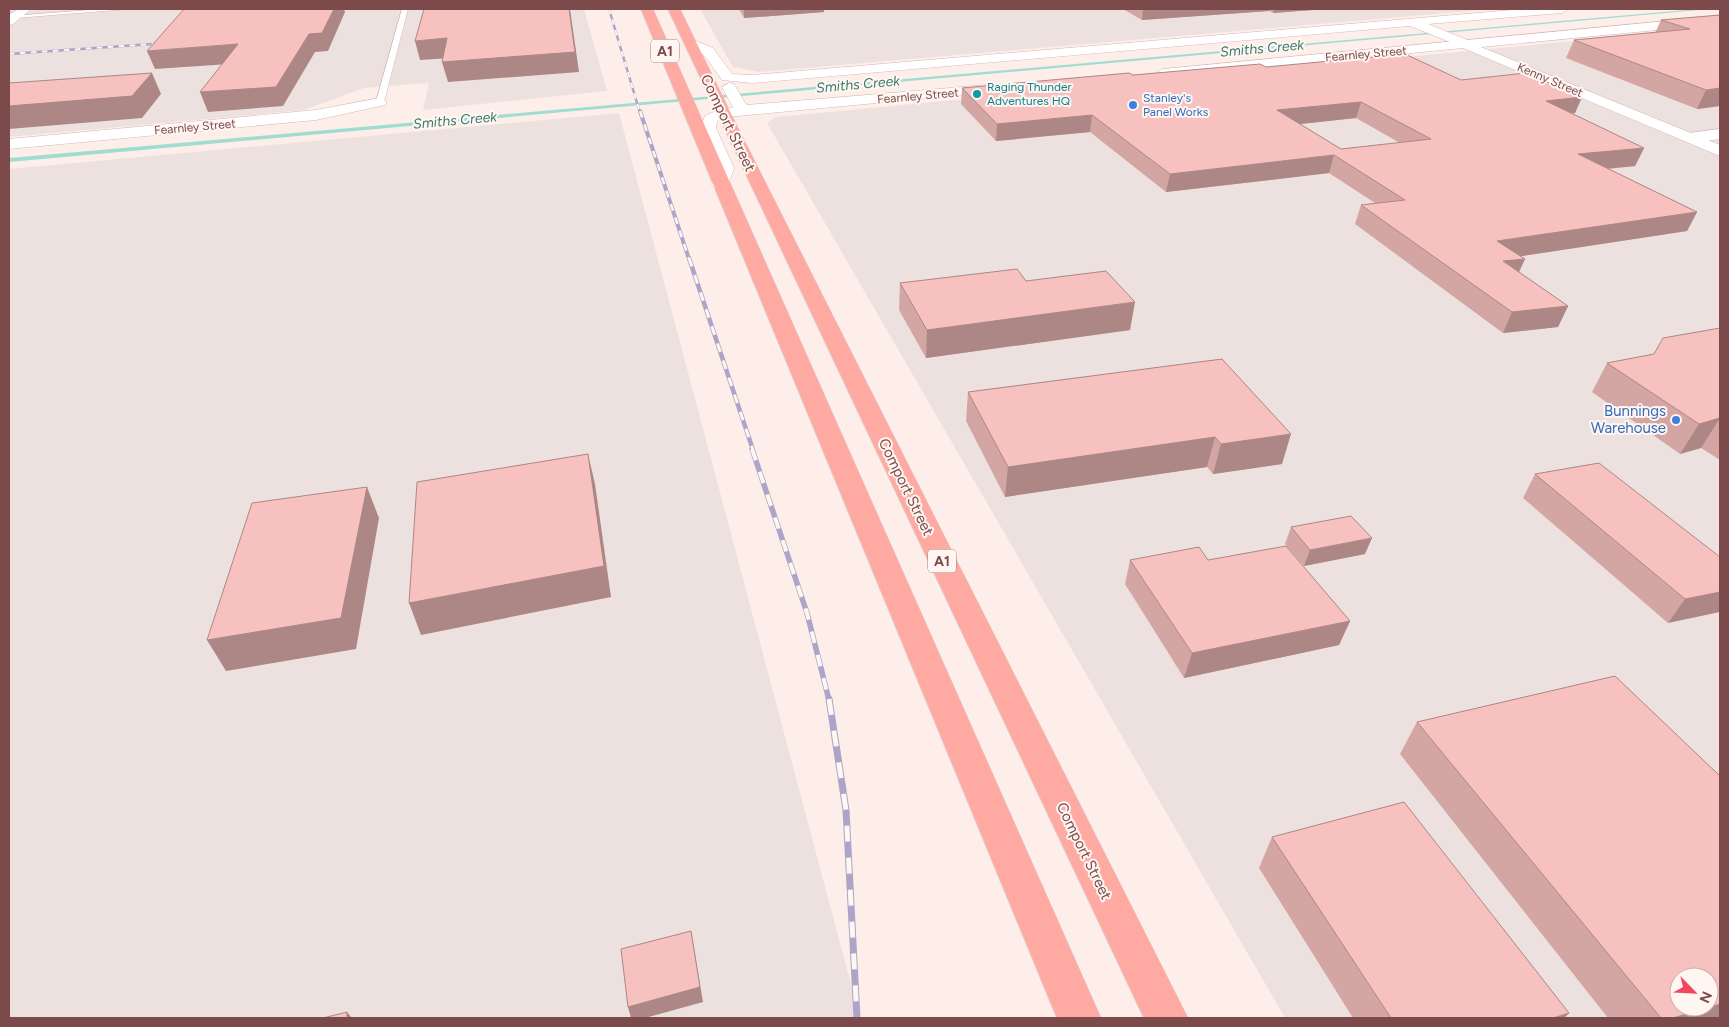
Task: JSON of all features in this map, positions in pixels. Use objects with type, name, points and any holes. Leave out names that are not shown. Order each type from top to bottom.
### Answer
[{"type":"highway","name":"Comport Street","points":[[647,9],[718,102],[721,185],[763,277],[1079,1018]]},
{"type":"highway","name":"Comport Street","points":[[674,9],[1166,1018]]},
{"type":"street","name":"Fearnley Street","points":[[689,42],[708,52],[725,77],[744,80],[1562,9]]},
{"type":"street","name":"Kenny Street","points":[[1388,12],[1720,151]]},
{"type":"street","name":"Fearnley Street","points":[[1149,74],[1720,20]]},
{"type":"street","name":"Fearnley Street","points":[[718,102],[781,78]]},
{"type":"street","name":"Fearnley Street","points":[[718,102],[737,120],[803,106],[1010,87]]},
{"type":"street","name":"Fearnley Street","points":[[9,144],[306,116],[380,102]]},
{"type":"street","name":"Fearnley Street","points":[[718,102],[803,106]]},
{"type":"street","points":[[1689,138],[1720,134]]},
{"type":"lane","points":[[16,16],[127,9]]},
{"type":"lane","points":[[380,102],[405,9]]},
{"type":"shaded area","points":[[9,9],[584,9],[607,91],[423,110],[429,83],[364,88],[304,110],[9,137]]},
{"type":"shaded area","points":[[700,9],[1493,9],[760,72],[733,67]]},
{"type":"shaded area","points":[[1720,27],[1720,1018],[1285,1018],[767,123],[776,117]]},
{"type":"shaded area","points":[[619,113],[860,1018],[9,1018],[9,169]]},
{"type":"building","points":[[184,9],[334,9],[322,33],[309,34],[276,87],[200,92],[238,44],[147,51]]},
{"type":"building","points":[[424,9],[569,9],[575,52],[442,62],[447,38],[415,41]]},
{"type":"building","points":[[1720,15],[1720,88],[1706,90],[1574,40],[1690,29],[1661,20]]},
{"type":"building","points":[[1405,54],[1461,80],[1526,73],[1582,97],[1546,101],[1644,148],[1578,154],[1697,212],[1497,241],[1525,259],[1503,261],[1568,306],[1512,312],[1361,205],[1405,200],[1334,155],[1170,174],[1092,115],[997,124],[962,88],[1129,73],[1133,75],[1260,64],[1266,67]],"holes":[[[1361,102],[1431,139],[1341,149],[1277,110]]]},
{"type":"building","points":[[152,73],[132,96],[9,106],[9,83]]},
{"type":"building","points":[[1017,269],[1026,281],[1106,271],[1135,302],[927,330],[900,283]]},
{"type":"building","points":[[1720,328],[1720,418],[1699,424],[1607,363],[1654,354],[1663,338]]},
{"type":"building","points":[[1222,359],[1291,434],[1221,444],[1215,437],[1008,467],[968,392]]},
{"type":"building","points":[[588,454],[604,566],[409,603],[417,482]]},
{"type":"building","points":[[1599,463],[1720,557],[1720,592],[1685,599],[1535,474]]},
{"type":"building","points":[[367,487],[341,618],[207,640],[252,503]]},
{"type":"building","points":[[1351,516],[1372,538],[1310,550],[1291,527]]},
{"type":"building","points":[[1286,546],[1350,621],[1192,653],[1130,560],[1199,547],[1208,560]]},
{"type":"building","points":[[1615,676],[1720,776],[1720,1004],[1719,967],[1669,967],[1669,1017],[1676,1017],[1661,1018],[1417,722]]},
{"type":"building","points":[[1404,802],[1569,1013],[1553,1018],[1391,1018],[1272,837]]},
{"type":"building","points":[[691,931],[700,987],[628,1007],[621,949]]},
{"type":"building","points":[[347,1012],[347,1018],[323,1018]]},
{"type":"waterway","name":"Smiths Creek","points":[[9,160],[1708,9]]},
{"type":"railway","points":[[609,9],[640,113]]},
{"type":"railway","points":[[9,54],[166,43]]},
{"type":"railway","points":[[640,111],[689,259]]},
{"type":"railway","points":[[689,258],[753,450]]},
{"type":"railway","points":[[752,449],[807,613],[829,700]]},
{"type":"railway","points":[[829,699],[846,810],[857,1018]]},
{"type":"place","name":"Raging Thunder Adventures HQ","points":[[977,94]]},
{"type":"place","name":"Stanley's Panel Works","points":[[1133,105]]},
{"type":"place","name":"Bunnings Warehouse","points":[[1676,420]]}]
